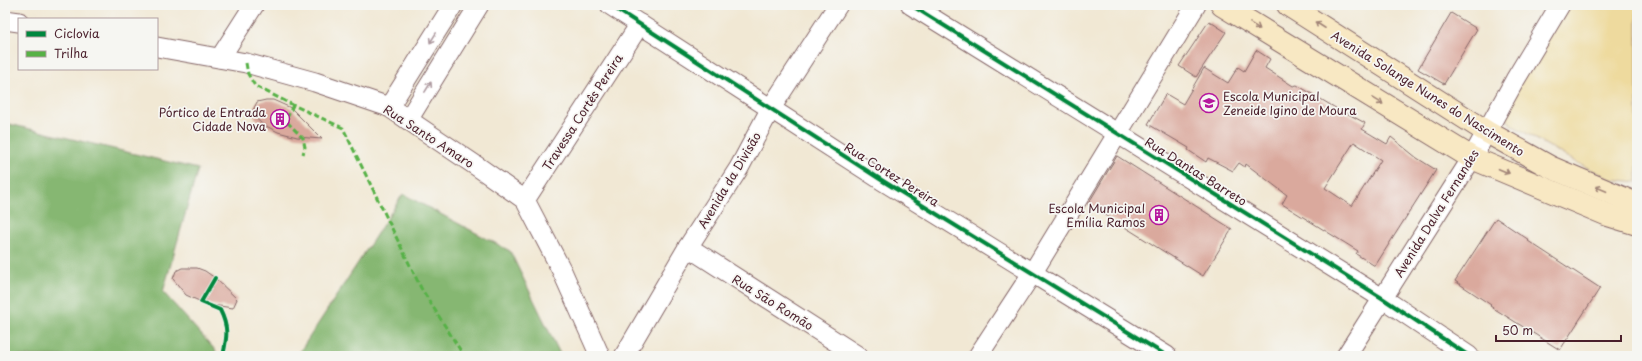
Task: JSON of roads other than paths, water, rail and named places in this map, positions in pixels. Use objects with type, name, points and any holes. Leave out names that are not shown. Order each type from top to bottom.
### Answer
[{"type":"main road","name":"Avenida Solange Nunes do Nascimento","points":[[1222,5],[1472,158],[1608,215],[1637,224]]},
{"type":"main road","name":"Avenida Solange Nunes do Nascimento","points":[[1288,5],[1487,132],[1550,167],[1637,204]]},
{"type":"street","points":[[220,58],[254,5]]},
{"type":"street","points":[[389,108],[453,5]]},
{"type":"street","points":[[408,120],[479,5]]},
{"type":"street","name":"Rua Cortez Pereira","points":[[610,5],[883,181],[1033,272],[1167,356]]},
{"type":"street","name":"Avenida da Divisão","points":[[624,356],[688,247],[739,168],[771,108],[838,5]]},
{"type":"street","name":"Rua Dantas Barreto","points":[[911,5],[1382,298],[1469,356]]},
{"type":"street","points":[[978,356],[1033,272],[1196,5]]},
{"type":"street","name":"Avenida Dalva Fernandes","points":[[1346,356],[1472,158],[1515,80],[1560,5]]},
{"type":"street","points":[[5,20],[18,22]]},
{"type":"street","name":"Travessa Cortês Pereira","points":[[525,200],[640,24]]},
{"type":"street","name":"Rua Santo Amaro","points":[[158,47],[246,63],[315,82],[389,108],[525,200],[562,271],[600,356]]},
{"type":"street","name":"Rua São Romão","points":[[688,247],[858,356]]},
{"type":"place","name":"Escola Municipal Zeneide Igino de Moura","points":[[1209,103]]},
{"type":"place","name":"Pórtico de Entrada Cidade Nova","points":[[280,119]]},
{"type":"place","name":"Escola Municipal Emília Ramos","points":[[1159,215]]}]
